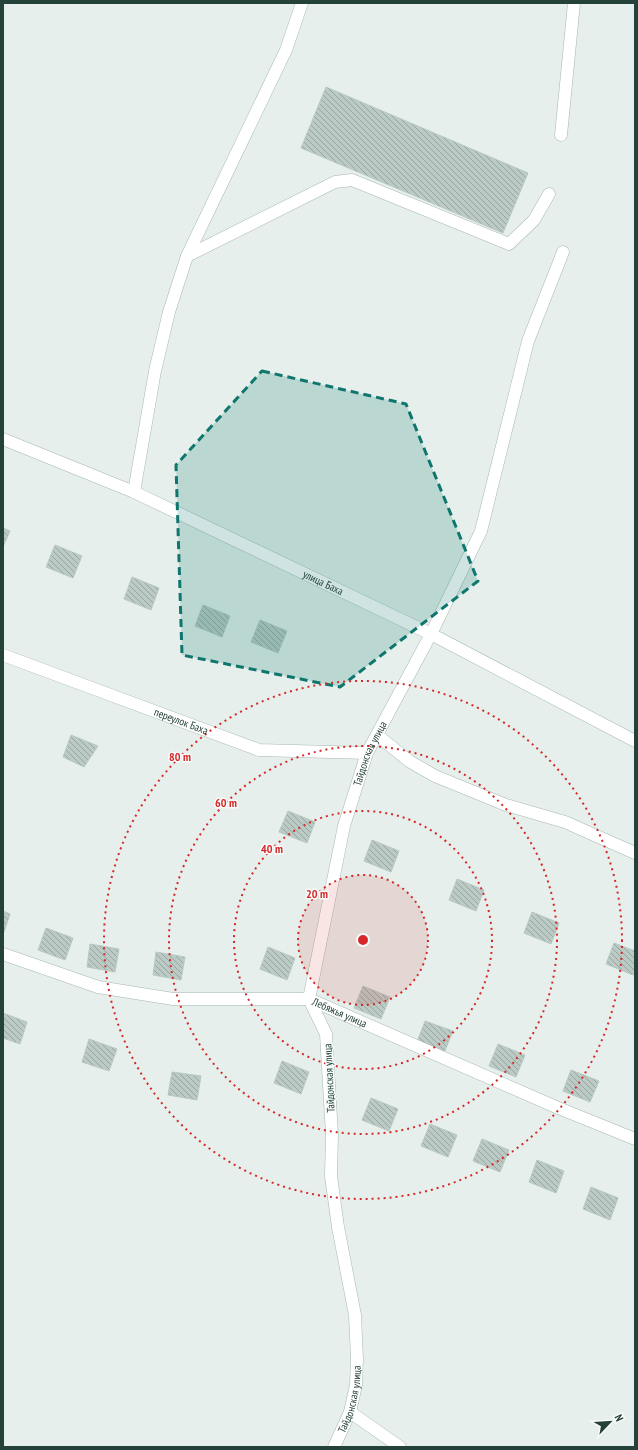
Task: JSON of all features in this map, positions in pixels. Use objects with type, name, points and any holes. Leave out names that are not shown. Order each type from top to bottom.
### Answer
[{"type":"street","points":[[134,492],[155,371],[169,312],[187,256],[286,50],[302,3]]},
{"type":"street","points":[[561,135],[574,3]]},
{"type":"street","points":[[187,256],[335,182],[352,180],[509,244],[534,220],[549,194]]},
{"type":"street","name":"Тайдонская улица","points":[[334,1447],[350,1412],[356,1385],[357,1358],[355,1315],[338,1227],[331,1176],[332,1135],[326,1034],[309,999],[344,826],[367,753],[431,634],[480,532],[528,342],[563,252]]},
{"type":"street","name":"улица Баха","points":[[3,439],[134,492],[431,634],[635,742]]},
{"type":"street","name":"переулок Баха","points":[[3,655],[258,750],[367,753]]},
{"type":"street","points":[[377,735],[409,761],[435,776],[506,805],[565,822],[635,853]]},
{"type":"street","name":"Лебяжья улица","points":[[3,954],[98,987],[173,999],[309,999],[556,1107],[635,1139]]},
{"type":"street","points":[[350,1412],[400,1447]]},
{"type":"highlighted area","points":[[262,371],[406,404],[478,581],[340,687],[182,655],[176,465]]},
{"type":"building","points":[[326,87],[528,173],[503,233],[301,148]]},
{"type":"building","points":[[3,528],[10,531],[3,547]]},
{"type":"building","points":[[55,545],[82,556],[73,578],[46,567]]},
{"type":"building","points":[[132,577],[159,588],[151,610],[124,599]]},
{"type":"building","points":[[203,605],[230,616],[222,637],[195,626]]},
{"type":"building","points":[[260,620],[287,631],[278,653],[251,642]]},
{"type":"building","points":[[71,735],[98,746],[84,767],[63,757]]},
{"type":"building","points":[[288,811],[315,822],[307,843],[279,832]]},
{"type":"building","points":[[372,840],[399,851],[391,872],[364,861]]},
{"type":"building","points":[[457,879],[484,890],[476,911],[449,900]]},
{"type":"building","points":[[3,911],[10,914],[3,935]]},
{"type":"building","points":[[532,912],[559,923],[551,944],[524,933]]},
{"type":"building","points":[[46,928],[73,938],[65,960],[38,950]]},
{"type":"building","points":[[614,943],[635,951],[635,969],[633,975],[606,964]]},
{"type":"building","points":[[90,944],[119,949],[115,972],[87,967]]},
{"type":"building","points":[[268,947],[295,958],[287,980],[260,969]]},
{"type":"building","points":[[156,952],[185,957],[181,980],[153,975]]},
{"type":"building","points":[[363,986],[390,997],[381,1019],[354,1008]]},
{"type":"building","points":[[3,1013],[27,1022],[20,1044],[3,1038]]},
{"type":"building","points":[[425,1021],[453,1031],[444,1053],[417,1042]]},
{"type":"building","points":[[89,1039],[117,1049],[109,1071],[82,1062]]},
{"type":"building","points":[[498,1044],[525,1055],[516,1077],[489,1066]]},
{"type":"building","points":[[282,1061],[309,1072],[301,1094],[274,1083]]},
{"type":"building","points":[[571,1070],[599,1081],[590,1102],[563,1091]]},
{"type":"building","points":[[172,1072],[201,1076],[197,1100],[168,1095]]},
{"type":"building","points":[[371,1098],[398,1109],[389,1131],[362,1120]]},
{"type":"building","points":[[430,1124],[457,1135],[448,1157],[421,1146]]},
{"type":"building","points":[[482,1139],[509,1150],[500,1172],[473,1161]]},
{"type":"building","points":[[537,1160],[564,1171],[556,1193],[529,1182]]},
{"type":"building","points":[[591,1187],[618,1198],[610,1220],[583,1209]]}]
